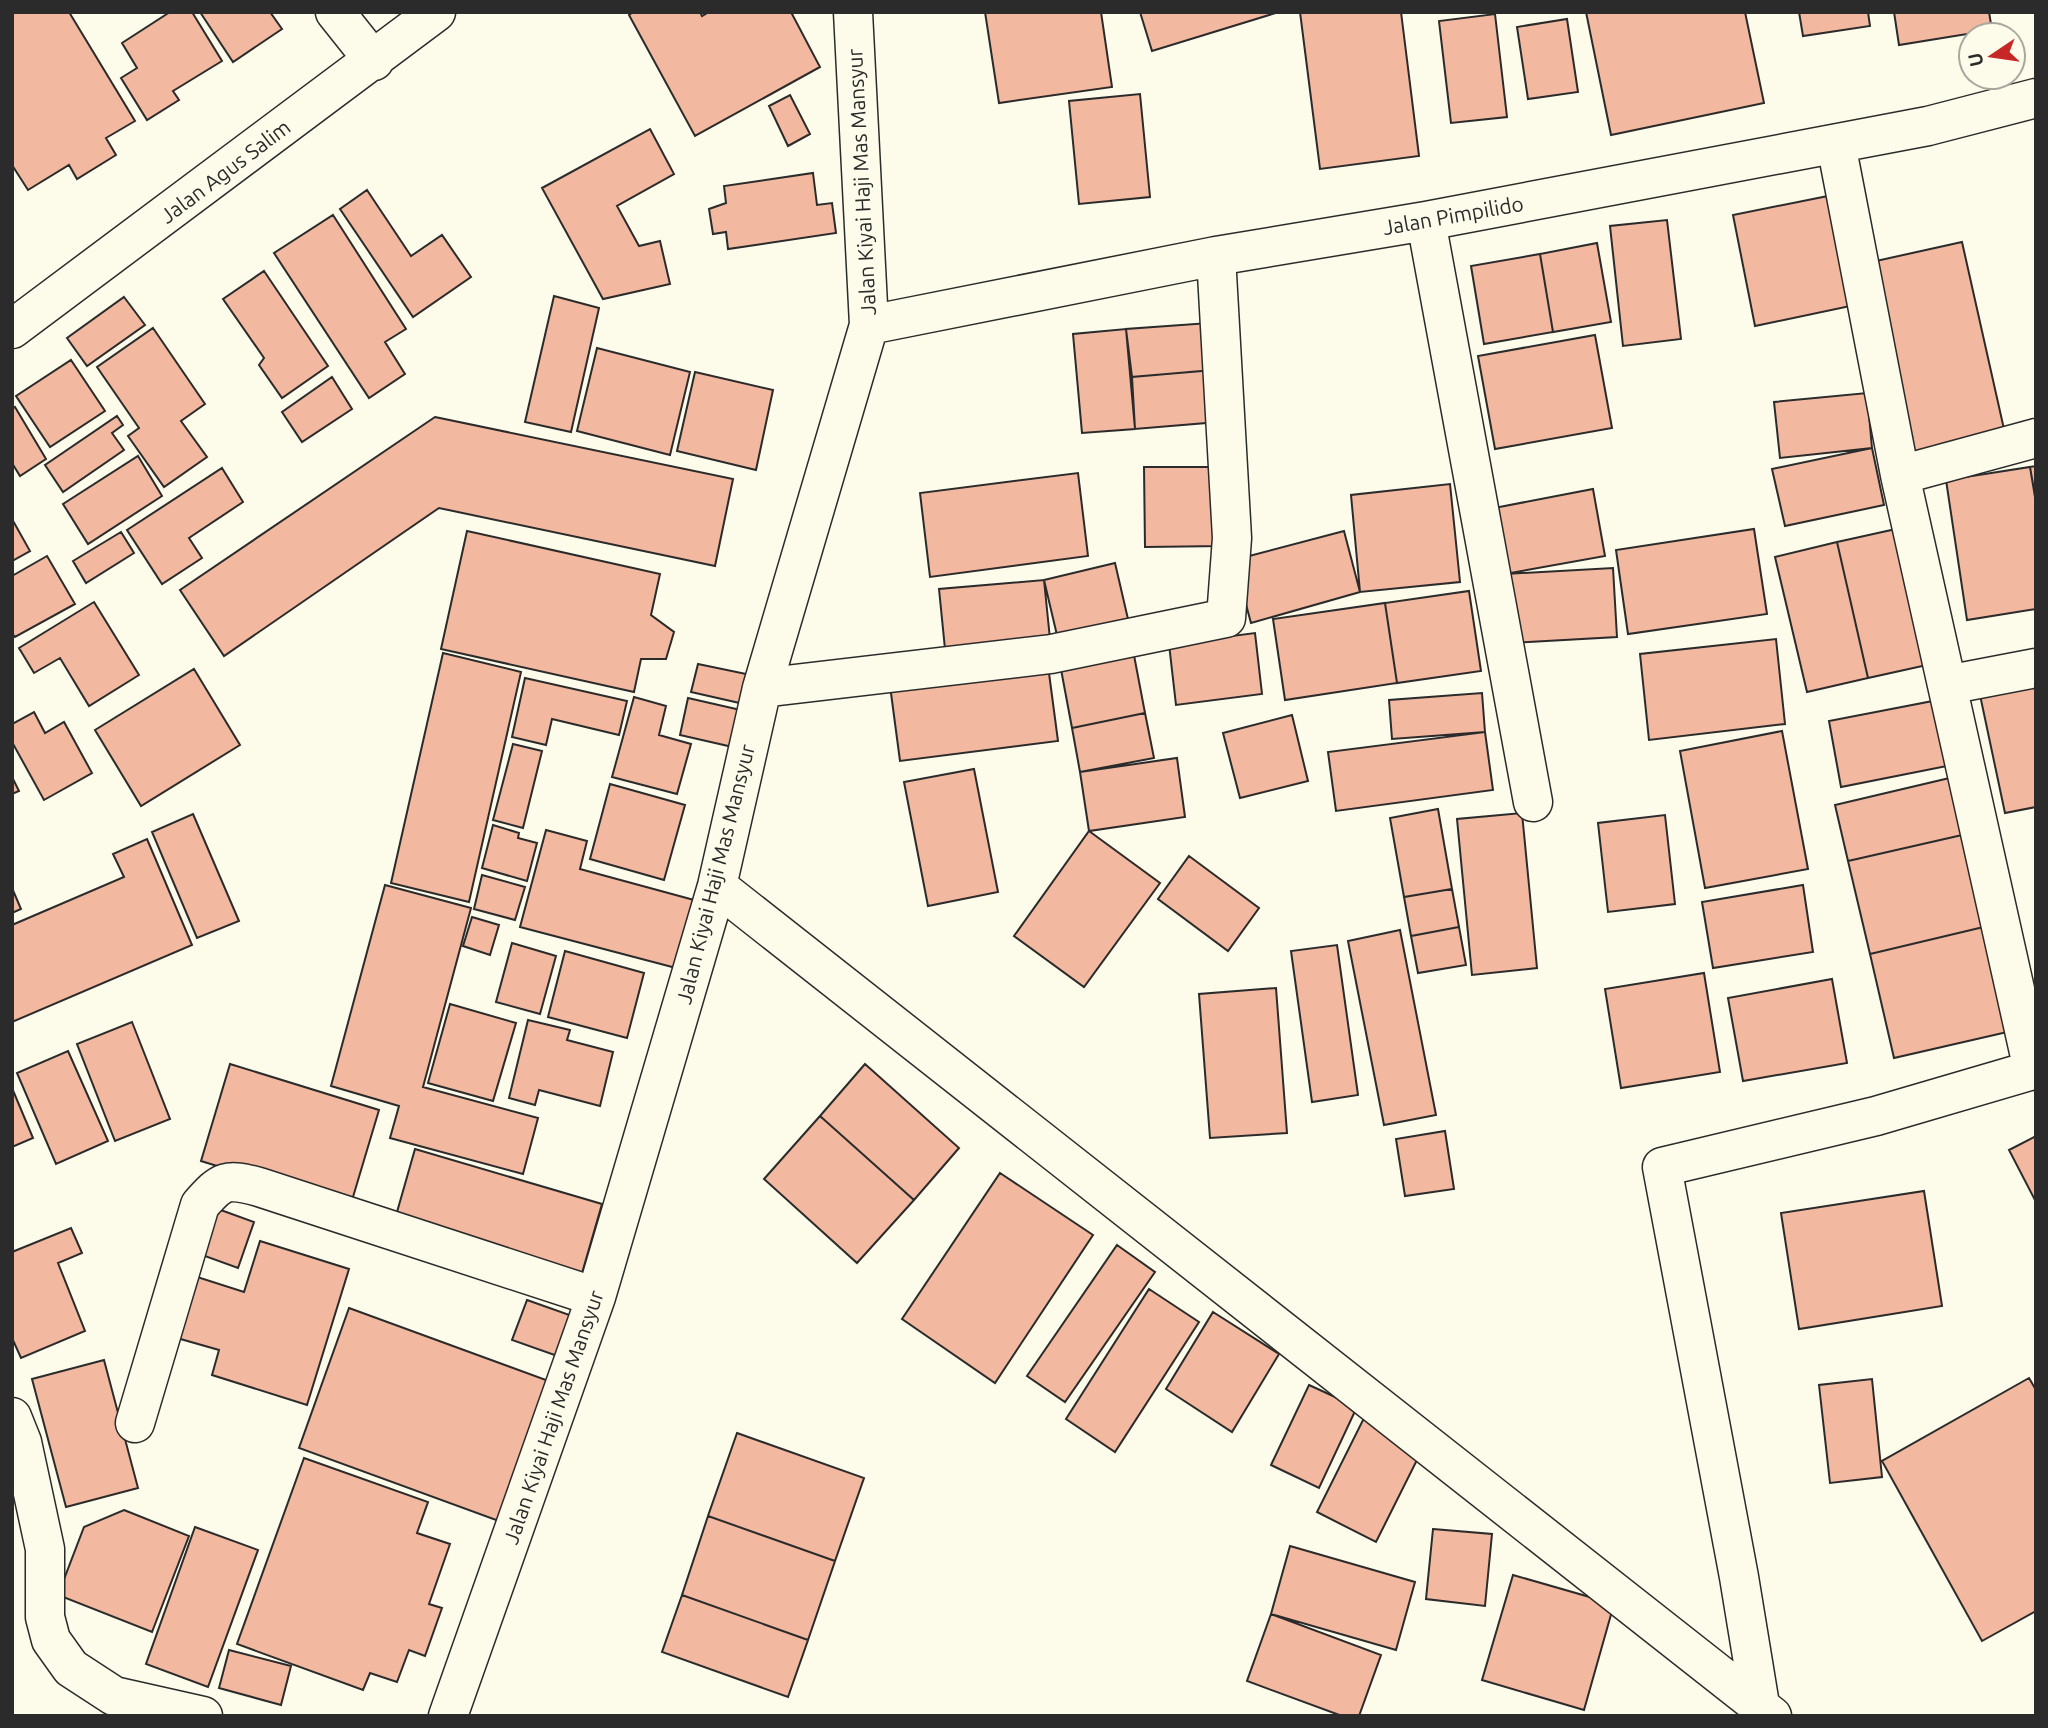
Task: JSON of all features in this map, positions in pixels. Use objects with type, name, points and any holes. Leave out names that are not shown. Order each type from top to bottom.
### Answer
[{"type":"street","points":[[335,12],[374,61]]},
{"type":"street","name":"Jalan Agus Salim","points":[[12,329],[374,61],[436,12]]},
{"type":"street","name":"Jalan Kiyai Haji Mas Mansyur","points":[[448,1716],[596,1297],[717,886],[762,688],[869,325],[853,12]]},
{"type":"street","name":"Jalan Pimpilido","points":[[869,325],[1216,256],[1426,221],[1836,144],[1928,126],[2036,98]]},
{"type":"street","points":[[1766,1711],[1662,1167],[1876,1116],[2035,1069],[1900,475],[1836,144]]},
{"type":"street","points":[[1426,221],[1533,802]]},
{"type":"street","points":[[762,688],[1051,654],[1226,618],[1232,538],[1216,256]]},
{"type":"street","points":[[1900,475],[2036,438]]},
{"type":"street","points":[[1947,684],[2036,668]]},
{"type":"street","points":[[717,886],[1766,1711]]},
{"type":"street","points":[[135,1423],[200,1205],[218,1185],[237,1181],[259,1187],[596,1297]]},
{"type":"street","points":[[12,1417],[22,1442],[45,1549],[45,1617],[51,1640],[71,1668],[114,1696],[203,1716]]},
{"type":"building","points":[[12,12],[69,12],[135,121],[106,138],[116,155],[77,179],[69,165],[28,190],[12,165]]},
{"type":"building","points":[[170,12],[192,12],[222,61],[173,91],[179,100],[147,120],[121,78],[137,68],[122,43]]},
{"type":"building","points":[[200,12],[270,12],[282,29],[233,62]]},
{"type":"building","points":[[633,12],[700,12],[702,16],[709,12],[791,12],[820,67],[695,136],[629,15]]},
{"type":"building","points":[[985,12],[1101,12],[1112,87],[999,103]]},
{"type":"building","points":[[1140,12],[1279,12],[1152,51]]},
{"type":"building","points":[[1300,12],[1401,12],[1419,156],[1320,169]]},
{"type":"building","points":[[1586,12],[1745,12],[1764,103],[1611,135]]},
{"type":"building","points":[[1799,12],[1868,12],[1870,26],[1803,36]]},
{"type":"building","points":[[1894,12],[1989,12],[1990,21],[1957,21],[1957,36],[1899,45]]},
{"type":"building","points":[[1495,14],[1507,117],[1451,123],[1439,21]]},
{"type":"building","points":[[1567,19],[1578,92],[1528,99],[1517,27]]},
{"type":"building","points":[[1140,94],[1150,197],[1079,204],[1069,101]]},
{"type":"building","points":[[790,95],[810,134],[788,146],[769,106]]},
{"type":"building","points":[[650,129],[674,174],[617,206],[639,246],[660,241],[670,284],[603,299],[542,188]]},
{"type":"building","points":[[813,173],[817,205],[832,203],[836,233],[728,249],[726,232],[713,234],[709,209],[726,203],[724,186]]},
{"type":"building","points":[[367,190],[411,256],[442,235],[471,277],[413,317],[340,209]]},
{"type":"building","points":[[1833,195],[1855,305],[1755,326],[1733,215]]},
{"type":"building","points":[[333,215],[406,329],[385,342],[405,374],[369,398],[274,253]]},
{"type":"building","points":[[1667,220],[1681,339],[1623,346],[1610,226]]},
{"type":"building","points":[[1962,242],[2006,438],[1911,459],[1867,263]]},
{"type":"building","points":[[1597,243],[1611,322],[1553,332],[1540,254]]},
{"type":"building","points":[[1540,254],[1553,332],[1484,344],[1471,266]]},
{"type":"building","points":[[264,271],[328,366],[282,398],[259,365],[264,358],[223,299]]},
{"type":"building","points":[[554,296],[599,308],[571,432],[525,422]]},
{"type":"building","points":[[124,297],[145,325],[87,366],[67,338]]},
{"type":"building","points":[[1209,323],[1213,370],[1132,377],[1126,329]]},
{"type":"building","points":[[153,328],[205,404],[181,421],[207,457],[164,487],[128,436],[139,428],[97,367]]},
{"type":"building","points":[[1126,329],[1135,429],[1082,433],[1073,334]]},
{"type":"building","points":[[1595,335],[1612,428],[1495,449],[1478,356]]},
{"type":"building","points":[[597,348],[690,372],[670,455],[577,431]]},
{"type":"building","points":[[71,360],[105,411],[50,447],[16,396]]},
{"type":"building","points":[[1213,370],[1218,422],[1135,429],[1132,377]]},
{"type":"building","points":[[695,372],[773,390],[756,470],[677,451]]},
{"type":"building","points":[[332,377],[352,409],[302,442],[282,412]]},
{"type":"building","points":[[1867,393],[1872,448],[1780,458],[1774,402]]},
{"type":"building","points":[[15,407],[46,459],[20,476],[12,463],[12,409]]},
{"type":"building","points":[[117,416],[123,425],[112,433],[124,450],[63,492],[45,465]]},
{"type":"building","points":[[435,417],[733,479],[715,566],[439,508],[224,656],[180,590]]},
{"type":"building","points":[[1872,448],[1884,505],[1785,526],[1772,469]]},
{"type":"building","points":[[138,456],[162,496],[88,544],[63,504]]},
{"type":"building","points":[[2036,466],[2036,501],[2030,467]]},
{"type":"building","points":[[1144,467],[1222,467],[1223,546],[1145,547]]},
{"type":"building","points":[[2030,467],[2036,503],[2036,609],[1967,620],[1946,480]]},
{"type":"building","points":[[222,468],[243,502],[189,538],[202,558],[162,584],[127,530]]},
{"type":"building","points":[[1078,473],[1088,556],[930,577],[920,493]]},
{"type":"building","points":[[1450,484],[1460,582],[1360,592],[1351,495]]},
{"type":"building","points":[[1593,489],[1605,556],[1505,574],[1494,508]]},
{"type":"building","points":[[12,519],[30,551],[12,561]]},
{"type":"building","points":[[1905,527],[1936,663],[1868,678],[1837,542]]},
{"type":"building","points":[[1754,529],[1767,614],[1628,634],[1616,550]]},
{"type":"building","points":[[467,531],[660,574],[651,615],[674,632],[666,659],[641,659],[634,692],[441,649]]},
{"type":"building","points":[[1344,531],[1360,592],[1251,623],[1234,560]]},
{"type":"building","points":[[121,532],[134,553],[86,583],[73,561]]},
{"type":"building","points":[[1837,542],[1868,678],[1807,692],[1775,557]]},
{"type":"building","points":[[47,556],[75,604],[15,637],[12,633],[12,576]]},
{"type":"building","points":[[1115,563],[1131,632],[1060,648],[1044,580]]},
{"type":"building","points":[[1613,568],[1617,637],[1509,643],[1505,574]]},
{"type":"building","points":[[1044,580],[1050,639],[945,649],[939,589]]},
{"type":"building","points":[[1469,591],[1481,671],[1397,683],[1385,603]]},
{"type":"building","points":[[94,602],[139,675],[89,706],[60,658],[34,673],[19,648]]},
{"type":"building","points":[[1385,603],[1397,683],[1285,700],[1273,619]]},
{"type":"building","points":[[1255,633],[1262,694],[1176,705],[1169,644]]},
{"type":"building","points":[[1776,639],[1785,724],[1649,740],[1640,654]]},
{"type":"building","points":[[1133,650],[1145,713],[1072,728],[1060,664]]},
{"type":"building","points":[[443,653],[521,672],[469,902],[391,883]]},
{"type":"building","points":[[1047,658],[1058,741],[900,761],[889,678]]},
{"type":"building","points":[[698,664],[751,675],[744,704],[691,692]]},
{"type":"building","points":[[194,669],[240,745],[141,806],[95,730]]},
{"type":"building","points":[[525,678],[627,701],[619,735],[552,719],[546,745],[512,737]]},
{"type":"building","points":[[2036,684],[2036,807],[2005,813],[1980,695]]},
{"type":"building","points":[[1482,693],[1485,732],[1392,739],[1389,700]]},
{"type":"building","points":[[634,697],[666,706],[659,735],[691,744],[677,794],[612,777]]},
{"type":"building","points":[[688,698],[745,711],[737,748],[680,735]]},
{"type":"building","points":[[1938,700],[1952,765],[1841,787],[1829,721]]},
{"type":"building","points":[[34,712],[45,733],[64,722],[92,773],[44,800],[12,742],[12,724]]},
{"type":"building","points":[[1145,713],[1154,758],[1080,772],[1072,728]]},
{"type":"building","points":[[1292,715],[1308,781],[1240,798],[1223,733]]},
{"type":"building","points":[[1782,731],[1808,869],[1705,888],[1680,751]]},
{"type":"building","points":[[1485,732],[1493,790],[1336,811],[1328,752]]},
{"type":"building","points":[[513,744],[542,751],[523,828],[493,820]]},
{"type":"building","points":[[1177,758],[1185,817],[1089,831],[1080,772]]},
{"type":"building","points":[[974,769],[998,892],[928,906],[904,782]]},
{"type":"building","points":[[1958,776],[1971,833],[1848,861],[1835,805]]},
{"type":"building","points":[[12,777],[19,791],[12,794]]},
{"type":"building","points":[[610,784],[685,805],[664,880],[590,859]]},
{"type":"building","points":[[1438,809],[1452,889],[1404,897],[1390,818]]},
{"type":"building","points":[[1522,813],[1537,968],[1472,975],[1457,819]]},
{"type":"building","points":[[193,814],[239,921],[197,938],[152,832]]},
{"type":"building","points":[[1665,815],[1675,904],[1608,912],[1598,823]]},
{"type":"building","points":[[493,825],[519,833],[518,838],[537,843],[527,881],[482,868]]},
{"type":"building","points":[[546,830],[587,841],[580,869],[694,900],[676,968],[520,927]]},
{"type":"building","points":[[1089,831],[1160,883],[1084,987],[1014,936]]},
{"type":"building","points":[[1971,833],[1992,925],[1870,954],[1848,861]]},
{"type":"building","points":[[147,839],[192,945],[12,1022],[12,925],[124,877],[113,854]]},
{"type":"building","points":[[1189,856],[1259,908],[1228,951],[1158,899]]},
{"type":"building","points":[[482,875],[525,887],[515,920],[474,909]]},
{"type":"building","points":[[385,885],[471,908],[423,1087],[538,1118],[523,1174],[390,1138],[399,1106],[331,1086]]},
{"type":"building","points":[[1803,885],[1813,952],[1713,968],[1702,902]]},
{"type":"building","points":[[12,888],[21,909],[12,913]]},
{"type":"building","points":[[1452,889],[1459,927],[1411,936],[1404,897]]},
{"type":"building","points":[[472,917],[499,925],[490,955],[463,946]]},
{"type":"building","points":[[1992,925],[2016,1030],[1894,1058],[1870,954]]},
{"type":"building","points":[[1459,927],[1466,965],[1418,973],[1411,936]]},
{"type":"building","points":[[1400,930],[1436,1115],[1384,1125],[1348,941]]},
{"type":"building","points":[[512,943],[556,956],[540,1014],[496,1002]]},
{"type":"building","points":[[1337,945],[1358,1095],[1312,1102],[1291,951]]},
{"type":"building","points":[[565,951],[644,973],[627,1038],[548,1017]]},
{"type":"building","points":[[1704,973],[1720,1072],[1621,1088],[1605,989]]},
{"type":"building","points":[[1832,979],[1847,1063],[1743,1081],[1728,998]]},
{"type":"building","points":[[1276,988],[1287,1133],[1210,1138],[1199,994]]},
{"type":"building","points":[[450,1004],[516,1023],[493,1101],[428,1083]]},
{"type":"building","points":[[528,1020],[570,1030],[567,1040],[613,1052],[600,1106],[539,1090],[535,1105],[509,1098]]},
{"type":"building","points":[[132,1022],[170,1119],[115,1141],[77,1044]]},
{"type":"building","points":[[68,1051],[108,1141],[56,1164],[17,1073]]},
{"type":"building","points":[[230,1064],[379,1110],[350,1207],[201,1161]]},
{"type":"building","points":[[865,1064],[959,1148],[914,1200],[820,1116]]},
{"type":"building","points":[[12,1088],[33,1138],[12,1147]]},
{"type":"building","points":[[820,1116],[914,1200],[857,1263],[764,1179]]},
{"type":"building","points":[[1445,1131],[1454,1189],[1405,1196],[1396,1139]]},
{"type":"building","points":[[2036,1136],[2036,1202],[2009,1150]]},
{"type":"building","points":[[415,1149],[602,1204],[580,1280],[393,1226]]},
{"type":"building","points":[[1000,1173],[1093,1235],[995,1383],[902,1319]]},
{"type":"building","points":[[1924,1191],[1942,1306],[1799,1329],[1781,1213]]},
{"type":"building","points":[[218,1209],[254,1222],[238,1268],[202,1255]]},
{"type":"building","points":[[71,1228],[82,1253],[58,1263],[85,1331],[21,1358],[12,1338],[12,1252]]},
{"type":"building","points":[[260,1241],[349,1269],[307,1405],[212,1375],[219,1350],[170,1336],[188,1274],[244,1292]]},
{"type":"building","points":[[1117,1245],[1155,1272],[1065,1402],[1027,1376]]},
{"type":"building","points":[[1149,1289],[1199,1322],[1115,1452],[1066,1419]]},
{"type":"building","points":[[527,1300],[578,1318],[563,1358],[512,1340]]},
{"type":"building","points":[[349,1308],[557,1384],[507,1524],[299,1448]]},
{"type":"building","points":[[1213,1312],[1279,1354],[1232,1432],[1166,1389]]},
{"type":"building","points":[[104,1360],[138,1488],[66,1507],[32,1379]]},
{"type":"building","points":[[2029,1378],[2036,1390],[2036,1611],[1982,1641],[1882,1461]]},
{"type":"building","points":[[1872,1379],[1882,1477],[1830,1483],[1819,1385]]},
{"type":"building","points":[[1309,1385],[1357,1407],[1319,1488],[1271,1465]]},
{"type":"building","points":[[1365,1416],[1424,1446],[1376,1542],[1317,1512]]},
{"type":"building","points":[[737,1433],[864,1478],[835,1561],[708,1516]]},
{"type":"building","points":[[304,1458],[428,1502],[417,1533],[450,1544],[429,1604],[442,1608],[425,1656],[409,1650],[397,1682],[370,1673],[363,1690],[237,1644]]},
{"type":"building","points":[[124,1510],[189,1536],[152,1632],[58,1595],[84,1527]]},
{"type":"building","points":[[708,1516],[835,1561],[808,1640],[682,1595]]},
{"type":"building","points":[[195,1527],[258,1550],[208,1687],[146,1664]]},
{"type":"building","points":[[1433,1529],[1492,1534],[1485,1606],[1426,1599]]},
{"type":"building","points":[[1290,1546],[1415,1582],[1396,1650],[1271,1614]]},
{"type":"building","points":[[1513,1575],[1614,1604],[1584,1710],[1482,1680]]},
{"type":"building","points":[[682,1595],[808,1640],[788,1697],[662,1652]]},
{"type":"building","points":[[1271,1614],[1381,1655],[1359,1716],[1342,1716],[1247,1681]]},
{"type":"building","points":[[229,1650],[291,1666],[281,1705],[219,1688]]}]
